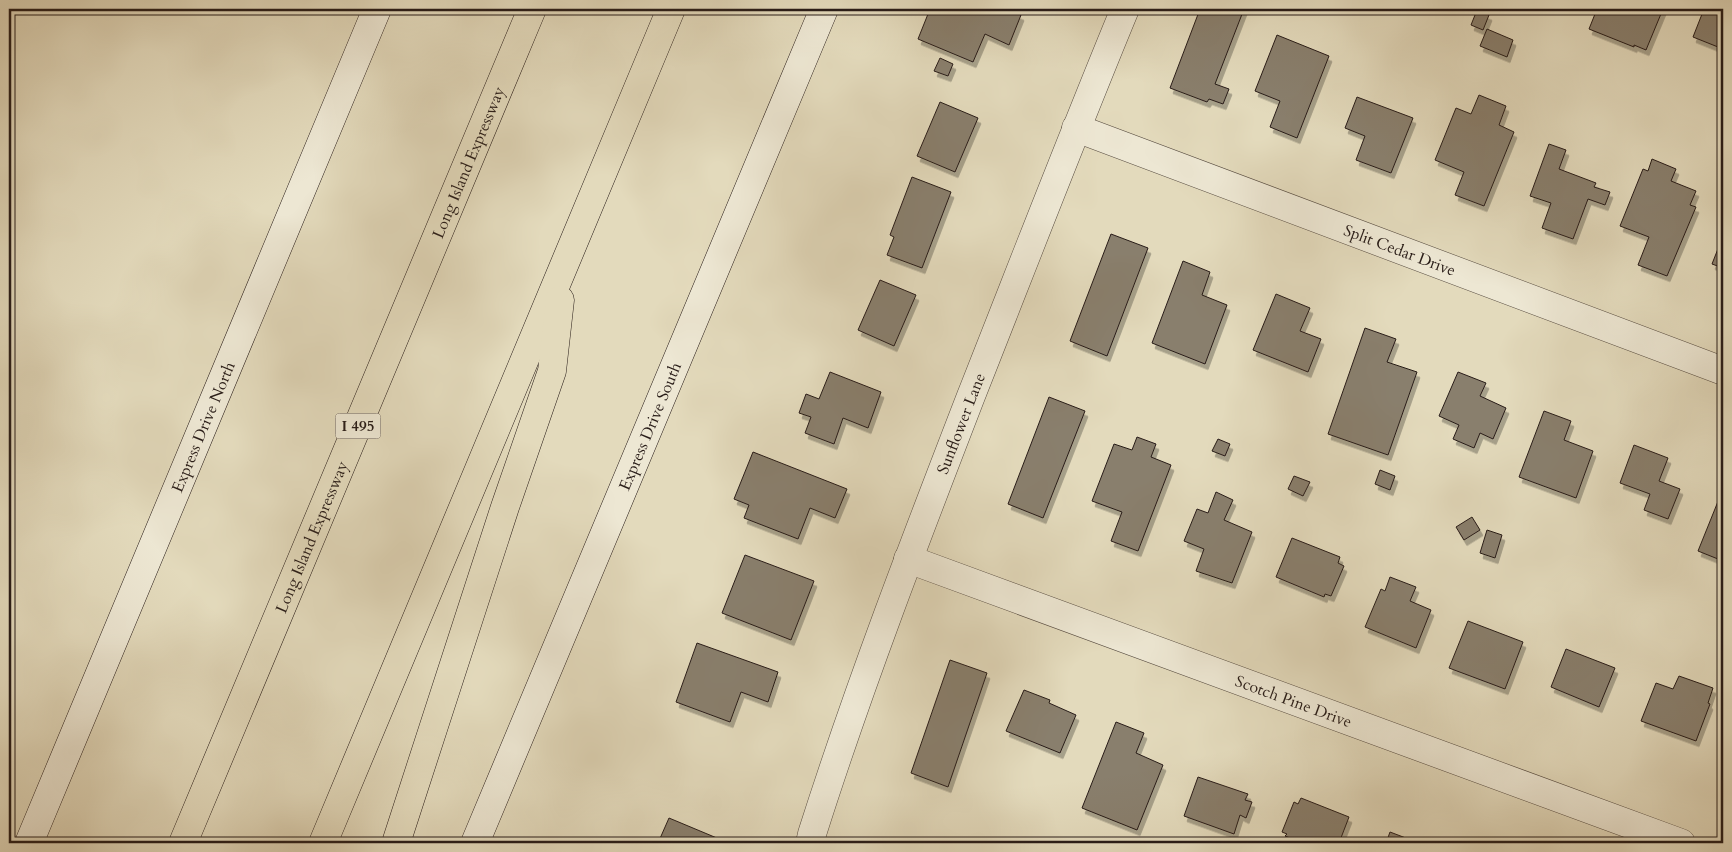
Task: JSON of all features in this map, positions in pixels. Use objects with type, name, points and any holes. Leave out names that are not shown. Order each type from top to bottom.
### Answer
[{"type":"highway","name":"Long Island Expressway","points":[[184,843],[532,9]]},
{"type":"highway","points":[[323,843],[671,9]]},
{"type":"highway","points":[[396,843],[504,507],[552,371],[564,268]]},
{"type":"street","name":"Express Drive North","points":[[29,843],[377,9]]},
{"type":"street","name":"Express Drive South","points":[[476,843],[824,9]]},
{"type":"street","name":"Sunflower Lane","points":[[810,843],[834,762],[908,559],[1076,128],[1126,9]]},
{"type":"street","name":"Split Cedar Drive","points":[[1076,128],[1723,371]]},
{"type":"street","name":"Scotch Pine Drive","points":[[908,559],[1681,843]]},
{"type":"building","points":[[930,9],[1007,9],[1021,15],[1009,45],[985,34],[973,62],[918,39]]},
{"type":"building","points":[[1200,9],[1244,9],[1215,84],[1229,89],[1223,104],[1209,99],[1207,102],[1170,88]]},
{"type":"building","points":[[1597,9],[1663,9],[1646,50],[1589,29]]},
{"type":"building","points":[[1704,9],[1723,9],[1723,49],[1693,37]]},
{"type":"building","points":[[1477,10],[1489,15],[1483,30],[1471,25]]},
{"type":"building","points":[[1487,29],[1513,40],[1507,57],[1480,46]]},
{"type":"building","points":[[1277,35],[1329,56],[1297,138],[1270,127],[1280,101],[1255,91]]},
{"type":"building","points":[[940,58],[953,64],[948,76],[934,71]]},
{"type":"building","points":[[1479,95],[1506,106],[1499,125],[1514,132],[1484,206],[1455,195],[1464,172],[1435,160],[1456,108],[1471,114]]},
{"type":"building","points":[[1357,97],[1413,118],[1391,173],[1356,160],[1365,136],[1345,128]]},
{"type":"building","points":[[940,102],[978,118],[955,172],[917,156]]},
{"type":"building","points":[[1549,144],[1566,150],[1559,169],[1596,183],[1594,187],[1610,192],[1605,205],[1588,199],[1573,239],[1542,228],[1551,203],[1530,196]]},
{"type":"building","points":[[1652,159],[1676,169],[1671,181],[1696,191],[1690,205],[1696,207],[1667,276],[1638,265],[1649,237],[1620,226],[1643,169],[1648,171]]},
{"type":"building","points":[[912,177],[951,192],[922,268],[887,255],[894,237],[890,235]]},
{"type":"building","points":[[1111,234],[1148,248],[1107,356],[1070,341]]},
{"type":"building","points":[[1723,236],[1723,268],[1712,264]]},
{"type":"building","points":[[1183,261],[1210,272],[1202,295],[1227,305],[1205,364],[1152,343]]},
{"type":"building","points":[[880,280],[916,295],[894,346],[858,330]]},
{"type":"building","points":[[1276,294],[1310,308],[1300,331],[1321,339],[1308,372],[1253,350]]},
{"type":"building","points":[[1365,328],[1396,339],[1387,362],[1417,372],[1388,455],[1328,434]]},
{"type":"building","points":[[830,372],[881,392],[868,428],[843,418],[834,444],[805,433],[811,417],[799,413],[806,394],[819,399]]},
{"type":"building","points":[[1458,372],[1486,383],[1480,396],[1506,408],[1493,439],[1480,433],[1474,448],[1453,439],[1459,425],[1439,416]]},
{"type":"building","points":[[1049,397],[1085,411],[1043,518],[1008,504]]},
{"type":"building","points":[[1544,411],[1571,421],[1564,440],[1593,451],[1576,498],[1519,477]]},
{"type":"building","points":[[1137,437],[1156,444],[1151,457],[1171,465],[1138,551],[1111,541],[1122,512],[1092,501],[1114,444],[1132,450]]},
{"type":"building","points":[[1218,439],[1230,444],[1225,456],[1212,451]]},
{"type":"building","points":[[1634,445],[1668,458],[1659,481],[1680,489],[1668,519],[1644,510],[1650,494],[1620,483]]},
{"type":"building","points":[[753,452],[847,489],[835,518],[810,508],[798,539],[744,518],[749,505],[734,499]]},
{"type":"building","points":[[1380,470],[1395,476],[1390,490],[1375,484]]},
{"type":"building","points":[[1294,476],[1310,482],[1303,496],[1288,489]]},
{"type":"building","points":[[1723,489],[1723,561],[1698,551]]},
{"type":"building","points":[[1216,492],[1233,500],[1224,520],[1252,532],[1232,583],[1196,571],[1204,549],[1184,541],[1197,509],[1208,513]]},
{"type":"building","points":[[1472,517],[1480,530],[1464,540],[1456,527]]},
{"type":"building","points":[[1487,530],[1502,535],[1495,558],[1480,553]]},
{"type":"building","points":[[1292,538],[1340,557],[1338,563],[1344,566],[1331,596],[1325,594],[1324,597],[1276,577]]},
{"type":"building","points":[[745,555],[814,581],[791,640],[722,613]]},
{"type":"building","points":[[1390,577],[1416,587],[1410,601],[1431,610],[1416,648],[1365,627],[1381,589],[1385,591]]},
{"type":"building","points":[[1468,621],[1523,642],[1505,689],[1449,668]]},
{"type":"building","points":[[697,643],[778,672],[768,702],[741,692],[730,722],[676,702]]},
{"type":"building","points":[[1566,649],[1615,668],[1599,707],[1551,687]]},
{"type":"building","points":[[950,660],[987,673],[948,787],[911,773]]},
{"type":"building","points":[[1679,676],[1713,688],[1708,703],[1710,704],[1696,741],[1641,721],[1656,683],[1673,689]]},
{"type":"building","points":[[1024,690],[1050,700],[1049,703],[1076,715],[1060,753],[1006,731]]},
{"type":"building","points":[[1116,722],[1144,733],[1136,753],[1163,765],[1137,830],[1082,808]]},
{"type":"building","points":[[1198,777],[1248,794],[1245,800],[1252,802],[1246,818],[1240,815],[1234,834],[1184,816]]},
{"type":"building","points":[[1301,798],[1349,817],[1339,843],[1303,843],[1285,836],[1287,834],[1282,832],[1294,802],[1298,804]]},
{"type":"building","points":[[669,818],[724,841],[723,843],[658,843]]},
{"type":"building","points":[[1390,832],[1419,843],[1386,843]]}]
